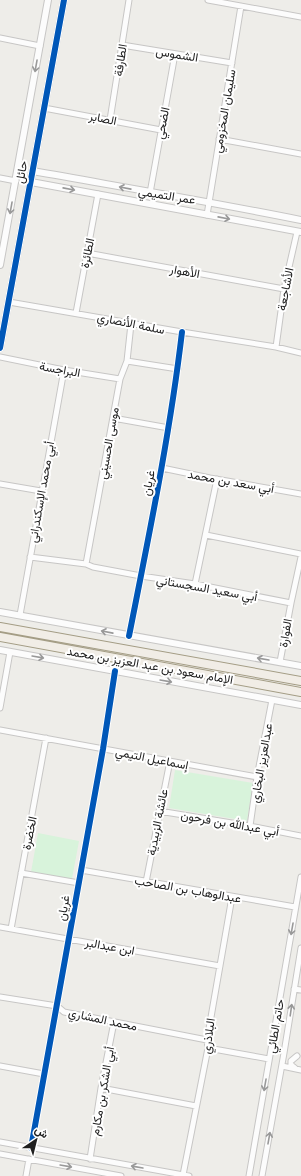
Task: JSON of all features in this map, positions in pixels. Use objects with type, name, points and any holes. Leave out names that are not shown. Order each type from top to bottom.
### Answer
[{"type":"main road","name":"الإمام سعود بن عبد العزيز بن محمد","points":[[0,627],[301,681]]},
{"type":"main road","name":"الإمام سعود بن عبد العزيز بن محمد","points":[[0,638],[301,692]]},
{"type":"street","name":"حائل","points":[[0,265],[3,240],[16,181],[48,0]]},
{"type":"street","name":"حائل","points":[[0,348],[64,0]]},
{"type":"street","name":"الطارفة","points":[[110,120],[129,0]]},
{"type":"street","points":[[208,0],[301,17]]},
{"type":"street","name":"سليمان المخزومي","points":[[207,215],[241,6]]},
{"type":"street","points":[[0,38],[40,46]]},
{"type":"street","name":"الشموس","points":[[122,45],[232,64]]},
{"type":"street","name":"الضحي","points":[[150,193],[175,54]]},
{"type":"street","name":"الصابر","points":[[44,108],[161,130]]},
{"type":"street","points":[[219,139],[301,154]]},
{"type":"street","name":"عمر التميمي","points":[[33,171],[301,220]]},
{"type":"street","points":[[0,178],[16,181]]},
{"type":"street","points":[[31,182],[299,232]]},
{"type":"street","name":"الطائرة","points":[[76,313],[98,194]]},
{"type":"street","name":"الأشاجعة","points":[[276,347],[284,289],[299,232]]},
{"type":"street","name":"الأهوار","points":[[87,253],[284,289]]},
{"type":"street","name":"سلمة الأنصاري","points":[[9,302],[131,324],[276,347],[301,353]]},
{"type":"street","name":"موسى الحسيني","points":[[86,564],[112,418],[120,379],[127,361],[131,324]]},
{"type":"street","name":"غريان","points":[[129,636],[162,468],[178,370],[182,332]]},
{"type":"street","name":"البراجسة","points":[[0,357],[64,370],[120,379]]},
{"type":"street","points":[[127,361],[178,370]]},
{"type":"street","name":"أبي محمد الإسكندراني","points":[[20,615],[41,491],[64,370]]},
{"type":"street","points":[[112,418],[168,428]]},
{"type":"street","name":"أبي سعد بن محمد","points":[[162,468],[301,494]]},
{"type":"street","points":[[195,584],[217,479]]},
{"type":"street","points":[[0,484],[41,491]]},
{"type":"street","points":[[206,535],[301,554]]},
{"type":"street","name":"أبي سعيد السجستاني","points":[[30,557],[86,564],[93,567],[195,584],[290,603]]},
{"type":"street","name":"الفوارة","points":[[280,662],[290,603],[301,557]]},
{"type":"street","name":"الإمام سعود بن عبد العزيز بن محمد","points":[[0,612],[301,666]]},
{"type":"street","name":"الإمام سعود بن عبد العزيز بن محمد","points":[[0,650],[301,705]]},
{"type":"street","points":[[0,708],[10,652]]},
{"type":"street","name":"غريان","points":[[31,1148],[103,749],[115,671]]},
{"type":"street","name":"عبدالعزيز البخاري","points":[[250,826],[257,777],[272,700]]},
{"type":"street","name":"إسماعيل التيمي","points":[[0,730],[257,777]]},
{"type":"street","name":"الخضرة","points":[[11,928],[46,738]]},
{"type":"street","name":"عائشة الزبيدية","points":[[146,882],[170,761]]},
{"type":"street","name":"أبي عبدالله بن فرحون","points":[[159,811],[301,836]]},
{"type":"street","name":"عبدالوهاب بن الصاحب","points":[[81,870],[295,907]]},
{"type":"street","points":[[21,873],[79,884]]},
{"type":"street","name":"حاتم الطائي","points":[[250,1175],[301,877]]},
{"type":"street","name":"البلاذري","points":[[182,1175],[208,1048],[207,1040],[232,897]]},
{"type":"street","name":"ابن عبدالبر","points":[[0,927],[220,966]]},
{"type":"street","name":"حاتم الطائي","points":[[261,1175],[282,1066],[301,948]]},
{"type":"street","points":[[294,989],[301,990]]},
{"type":"street","name":"محمد المشاري","points":[[0,997],[57,1006],[64,1012],[207,1040]]},
{"type":"street","name":"أبي الشكر بن مكارم","points":[[90,1159],[101,1088],[114,1022]]},
{"type":"street","points":[[208,1048],[269,1059]]},
{"type":"street","points":[[284,1053],[299,1056]]},
{"type":"street","points":[[295,1069],[291,1065],[291,1061],[299,1056]]},
{"type":"street","points":[[0,1066],[44,1074]]},
{"type":"street","points":[[282,1066],[301,1070]]},
{"type":"street","points":[[101,1088],[196,1106]]},
{"type":"street","points":[[0,1142],[189,1176]]},
{"type":"street","points":[[0,1154],[121,1176]]},
{"type":"street","points":[[26,1176],[29,1159]]},
{"type":"green space","points":[[175,770],[253,783],[247,821],[169,808]]},
{"type":"green space","points":[[38,833],[79,841],[72,879],[31,872]]},
{"type":"cycle path","points":[[0,348],[64,0]]},
{"type":"cycle path","points":[[129,636],[165,446],[182,332]]},
{"type":"cycle path","points":[[31,1148],[103,749],[115,671]]}]
